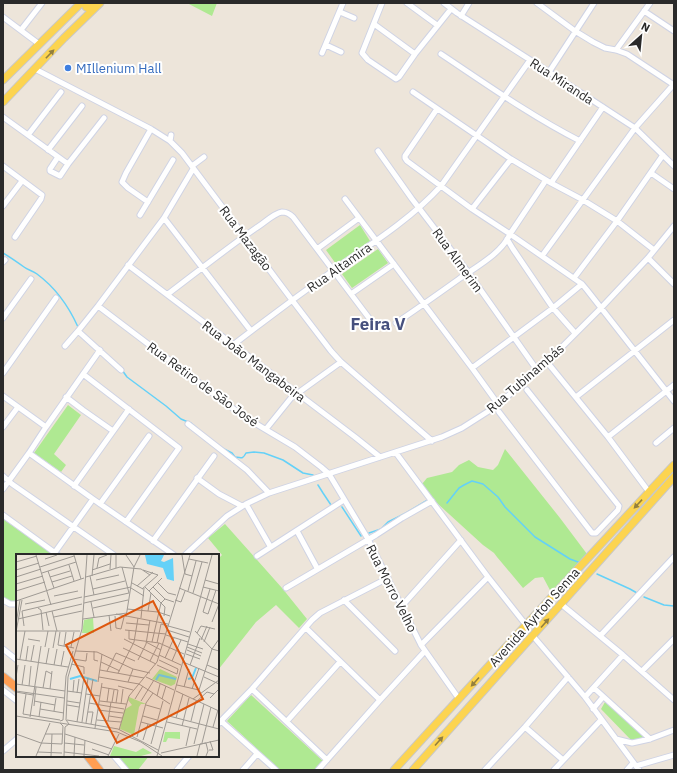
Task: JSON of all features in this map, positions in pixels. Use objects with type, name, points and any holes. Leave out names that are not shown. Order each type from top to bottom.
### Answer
[{"type":"highway","points":[[89,757],[98,770]]},
{"type":"main road","points":[[3,80],[81,3]]},
{"type":"main road","points":[[86,3],[86,7],[90,8],[100,3]]},
{"type":"main road","points":[[3,102],[100,3]]},
{"type":"main road","points":[[72,12],[78,9],[85,9],[87,10],[85,18]]},
{"type":"main road","name":"Avenida Ayrton Senna","points":[[394,770],[674,465]]},
{"type":"main road","name":"Avenida Ayrton Senna","points":[[414,770],[673,480]]},
{"type":"street","points":[[21,30],[42,3]]},
{"type":"street","points":[[322,53],[343,3]]},
{"type":"street","points":[[382,3],[362,53],[368,60],[396,79],[451,9]]},
{"type":"street","points":[[406,3],[437,25]]},
{"type":"street","name":"Rua Miranda","points":[[444,3],[461,16],[635,128],[674,166]]},
{"type":"street","points":[[461,16],[469,3]]},
{"type":"street","points":[[537,3],[575,31],[605,48],[628,54],[674,85],[635,128],[542,256]]},
{"type":"street","points":[[549,72],[594,3]]},
{"type":"street","points":[[616,50],[650,3]]},
{"type":"street","points":[[644,11],[674,31]]},
{"type":"street","points":[[340,12],[354,18]]},
{"type":"street","points":[[3,17],[39,44]]},
{"type":"street","points":[[374,24],[415,54]]},
{"type":"street","points":[[326,45],[341,52]]},
{"type":"street","points":[[441,54],[504,97],[580,141]]},
{"type":"street","name":"Rua Altamira","points":[[233,345],[292,300],[377,240],[419,208],[441,186],[530,60]]},
{"type":"street","name":"Rua Mazagão","points":[[35,69],[151,129],[184,152],[192,167],[340,362],[432,441]]},
{"type":"street","points":[[28,135],[61,92]]},
{"type":"street","points":[[413,92],[511,159],[617,221],[654,250]]},
{"type":"street","points":[[48,150],[82,106]]},
{"type":"street","points":[[396,323],[497,251],[580,141],[603,107]]},
{"type":"street","points":[[438,109],[405,156],[406,161],[508,236],[542,256],[582,284],[674,401]]},
{"type":"street","points":[[3,117],[68,164]]},
{"type":"street","points":[[58,157],[50,171],[60,176],[104,118]]},
{"type":"street","points":[[148,202],[122,182],[151,129]]},
{"type":"street","points":[[170,141],[171,134]]},
{"type":"street","name":"Rua Almerim","points":[[378,151],[468,272],[537,370]]},
{"type":"street","points":[[574,278],[617,221],[663,155]]},
{"type":"street","points":[[65,346],[98,306],[164,218],[192,167],[204,158]]},
{"type":"street","points":[[472,209],[511,159]]},
{"type":"street","points":[[140,215],[173,160]]},
{"type":"street","points":[[3,167],[42,194],[42,197],[15,237]]},
{"type":"street","points":[[651,173],[674,189]]},
{"type":"street","points":[[3,206],[22,181]]},
{"type":"street","points":[[345,199],[498,404]]},
{"type":"street","points":[[168,294],[275,215],[284,212],[289,213],[293,217],[372,322]]},
{"type":"street","points":[[164,218],[251,331]]},
{"type":"street","points":[[317,249],[359,218]]},
{"type":"street","name":"Rua Tubinambás","points":[[186,554],[227,516],[244,505],[269,493],[451,434],[498,404],[547,362],[648,258],[673,229]]},
{"type":"street","points":[[508,236],[513,249],[554,308],[575,333]]},
{"type":"street","points":[[648,258],[674,284]]},
{"type":"street","points":[[351,294],[394,264]]},
{"type":"street","name":"Rua João Mangabeira","points":[[128,265],[356,437],[380,457]]},
{"type":"street","points":[[3,318],[31,279]]},
{"type":"street","points":[[472,368],[554,308],[582,284]]},
{"type":"street","points":[[3,373],[56,298]]},
{"type":"street","name":"Rua Retiro de São José","points":[[98,306],[243,416],[295,448],[321,466],[329,474]]},
{"type":"street","points":[[576,397],[674,320]]},
{"type":"street","points":[[80,329],[121,370]]},
{"type":"street","points":[[3,489],[100,350]]},
{"type":"street","points":[[266,429],[288,401],[340,362]]},
{"type":"street","points":[[547,362],[608,437],[649,492]]},
{"type":"street","points":[[83,374],[179,448],[126,522]]},
{"type":"street","points":[[608,437],[674,385]]},
{"type":"street","points":[[499,412],[592,533],[596,533],[600,530],[618,510],[619,506],[527,390]]},
{"type":"street","points":[[3,396],[46,427]]},
{"type":"street","points":[[66,397],[113,431]]},
{"type":"street","points":[[3,427],[18,407]]},
{"type":"street","points":[[74,486],[128,409]]},
{"type":"street","points":[[188,424],[247,470],[269,493]]},
{"type":"street","points":[[656,443],[674,428]]},
{"type":"street","points":[[100,504],[149,436]]},
{"type":"street","points":[[29,453],[172,554]]},
{"type":"street","points":[[396,453],[488,577],[526,625]]},
{"type":"street","points":[[153,541],[214,456]]},
{"type":"street","name":"Rua Morro Velho","points":[[329,474],[368,539],[421,645],[459,699]]},
{"type":"street","points":[[3,476],[12,484],[113,554]]},
{"type":"street","points":[[197,478],[219,494],[244,505],[270,546]]},
{"type":"street","points":[[3,515],[55,554],[93,499]]},
{"type":"street","points":[[257,556],[270,546],[297,531],[344,500]]},
{"type":"street","points":[[286,588],[432,501]]},
{"type":"street","points":[[600,530],[607,537]]},
{"type":"street","points":[[297,531],[318,568]]},
{"type":"street","points":[[401,606],[461,540]]},
{"type":"street","points":[[600,636],[674,556]]},
{"type":"street","points":[[421,645],[488,577]]},
{"type":"street","points":[[276,770],[219,722],[252,689],[320,613],[388,578]]},
{"type":"street","points":[[344,600],[395,651]]},
{"type":"street","points":[[5,601],[10,604],[16,604]]},
{"type":"street","points":[[562,604],[674,700]]},
{"type":"street","points":[[306,628],[380,700]]},
{"type":"street","points":[[533,636],[585,697],[636,766]]},
{"type":"street","points":[[642,671],[674,639]]},
{"type":"street","points":[[3,649],[16,659]]},
{"type":"street","points":[[318,770],[425,651]]},
{"type":"street","points":[[585,697],[623,655]]},
{"type":"street","points":[[287,721],[340,662]]},
{"type":"street","points":[[485,770],[568,677]]},
{"type":"street","points":[[594,688],[650,739]]},
{"type":"street","points":[[252,689],[327,760]]},
{"type":"street","points":[[3,690],[16,700]]},
{"type":"street","points":[[593,709],[603,697]]},
{"type":"street","points":[[554,770],[601,720]]},
{"type":"street","points":[[524,727],[563,760]]},
{"type":"street","points":[[616,738],[632,744],[674,730]]},
{"type":"street","points":[[3,751],[16,740]]},
{"type":"street","points":[[627,753],[632,744]]},
{"type":"street","points":[[243,770],[258,754]]},
{"type":"street","points":[[627,770],[674,755]]},
{"type":"street","points":[[115,757],[126,770]]},
{"type":"street","points":[[177,770],[188,757]]},
{"type":"green space","points":[[187,3],[217,3],[212,16]]},
{"type":"green space","points":[[360,225],[370,241],[336,264],[326,250]]},
{"type":"green space","points":[[378,249],[388,263],[352,288],[342,274]]},
{"type":"green space","points":[[68,405],[81,415],[54,454],[66,465],[61,472],[34,453]]},
{"type":"green space","points":[[505,449],[587,554],[551,592],[543,577],[535,578],[523,588],[494,553],[483,545],[438,504],[422,484],[427,478],[452,472],[459,465],[469,460],[478,467],[493,470],[498,465]]},
{"type":"green space","points":[[3,519],[51,553],[16,554],[16,600],[11,602],[3,598]]},
{"type":"green space","points":[[225,524],[282,588],[307,619],[299,628],[276,605],[256,622],[219,669],[219,558],[222,555],[208,538]]},
{"type":"green space","points":[[251,695],[324,762],[316,770],[280,770],[227,721]]},
{"type":"green space","points":[[605,702],[647,737],[631,740],[601,709]]},
{"type":"green space","points":[[117,757],[148,757],[138,770],[128,770]]},
{"type":"waterway","points":[[3,253],[44,279],[66,305],[78,327]]},
{"type":"waterway","points":[[122,370],[127,377],[181,419],[188,422]]},
{"type":"waterway","points":[[191,423],[199,430]]},
{"type":"waterway","points":[[222,448],[239,458],[242,458],[246,453],[264,453],[283,460],[303,473],[313,475]]},
{"type":"waterway","points":[[447,503],[459,488],[464,485],[472,481],[483,484],[498,497],[505,507],[535,537],[570,559],[578,562]]},
{"type":"waterway","points":[[318,485],[331,505]]},
{"type":"waterway","points":[[369,533],[381,529],[388,522],[426,501]]},
{"type":"waterway","points":[[342,507],[361,536]]},
{"type":"waterway","points":[[597,574],[637,593]]},
{"type":"waterway","points":[[644,597],[664,605],[674,606]]},
{"type":"place","name":"MIllenium Hall","points":[[68,68]]},
{"type":"district","name":"Feira V","points":[[378,324]]}]
